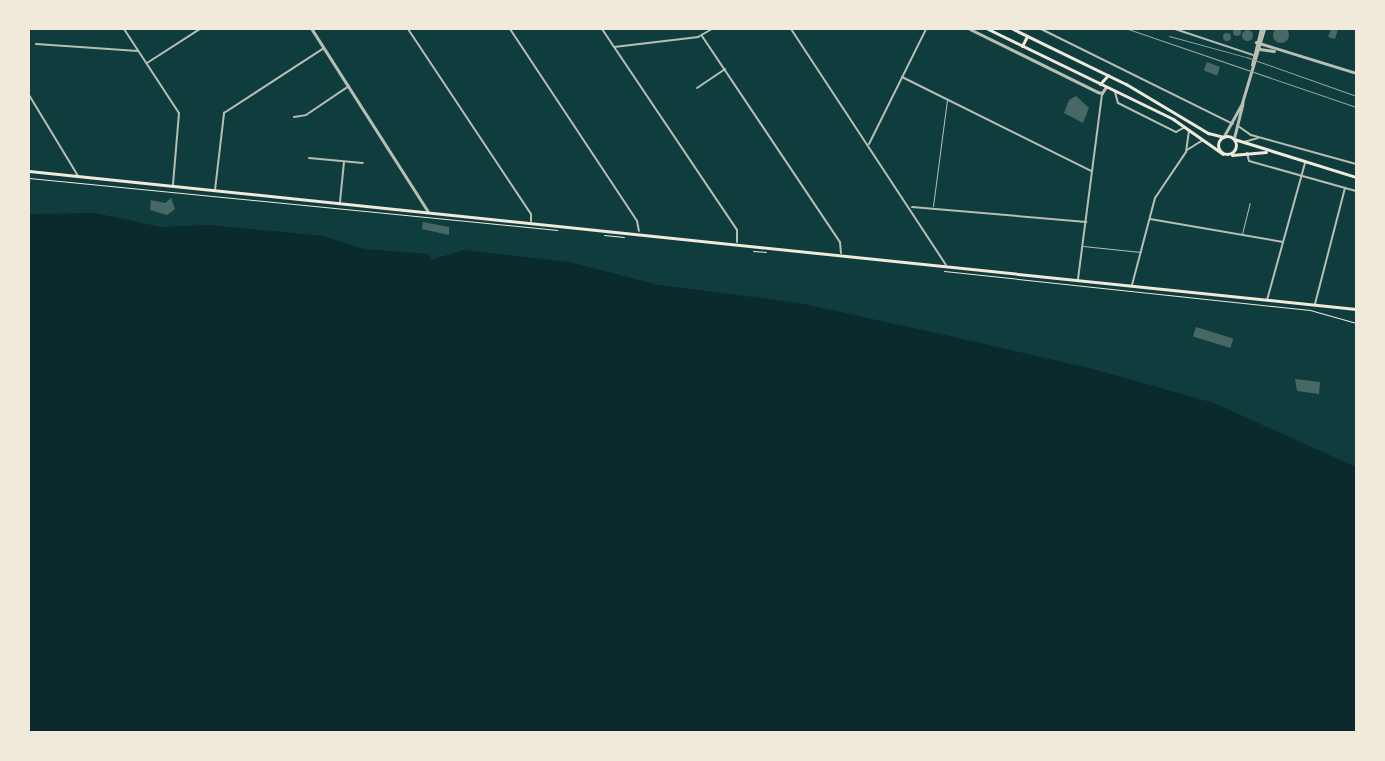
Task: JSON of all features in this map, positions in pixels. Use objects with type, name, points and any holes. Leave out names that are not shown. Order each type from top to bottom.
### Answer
[{"type":"main road","points":[[988,29],[1185,127],[1225,154],[1267,152]]},
{"type":"main road","points":[[1013,29],[1108,75],[1208,133],[1234,139],[1267,152],[1356,176]]},
{"type":"main road","points":[[1022,46],[1026,36]]},
{"type":"main road","points":[[1100,84],[1108,75]]},
{"type":"main road","points":[[1106,87],[1108,75]]},
{"type":"main road","points":[[1224,136],[1218,146],[1225,154]]},
{"type":"main road","points":[[1225,154],[1236,150],[1234,139]]},
{"type":"main road","points":[[29,171],[639,231],[1356,309]]},
{"type":"street","points":[[124,29],[179,112],[173,185]]},
{"type":"street","points":[[147,63],[200,29]]},
{"type":"street","points":[[312,29],[428,211]]},
{"type":"street","points":[[408,29],[531,214],[531,221]]},
{"type":"street","points":[[510,29],[637,221],[639,231]]},
{"type":"street","points":[[602,29],[737,230],[737,242]]},
{"type":"street","points":[[614,47],[702,36],[712,29]]},
{"type":"street","points":[[791,29],[911,207],[946,265]]},
{"type":"street","points":[[868,144],[926,29]]},
{"type":"street","points":[[970,29],[1102,93]]},
{"type":"street","points":[[1041,29],[1261,137],[1356,164]]},
{"type":"street","points":[[1175,29],[1253,54]]},
{"type":"street","points":[[1252,67],[1254,48],[1262,29]]},
{"type":"street","points":[[1234,139],[1252,67],[1260,49],[1262,29]]},
{"type":"street","points":[[702,36],[840,242],[841,253]]},
{"type":"street","points":[[1256,42],[1276,51]]},
{"type":"street","points":[[36,44],[138,51]]},
{"type":"street","points":[[215,190],[224,113],[324,48]]},
{"type":"street","points":[[1254,48],[1276,51],[1356,72]]},
{"type":"street","points":[[697,88],[725,69]]},
{"type":"street","points":[[902,77],[1091,171]]},
{"type":"street","points":[[1100,84],[1098,92],[1100,99]]},
{"type":"street","points":[[294,117],[306,115],[349,86]]},
{"type":"street","points":[[1078,279],[1100,99],[1106,87]]},
{"type":"street","points":[[1115,91],[1118,103],[1176,132],[1185,127]]},
{"type":"street","points":[[29,95],[78,176]]},
{"type":"street","points":[[1224,136],[1233,124],[1242,103]]},
{"type":"street","points":[[1186,152],[1189,130]]},
{"type":"street","points":[[1243,142],[1261,137]]},
{"type":"street","points":[[1132,285],[1155,198],[1186,152],[1203,140]]},
{"type":"street","points":[[1247,153],[1250,161],[1356,190]]},
{"type":"street","points":[[309,158],[363,163]]},
{"type":"street","points":[[340,202],[344,162]]},
{"type":"street","points":[[1267,300],[1305,162]]},
{"type":"street","points":[[1314,305],[1345,188]]},
{"type":"street","points":[[911,207],[933,206],[1086,222]]},
{"type":"street","points":[[1150,219],[1283,242]]},
{"type":"lane","points":[[933,206],[947,100]]},
{"type":"lane","points":[[1242,235],[1250,203]]},
{"type":"lane","points":[[1083,246],[1142,252]]},
{"type":"path","points":[[29,178],[562,231]]},
{"type":"path","points":[[598,234],[627,237]]},
{"type":"path","points":[[745,250],[767,251]]},
{"type":"path","points":[[936,270],[1310,310],[1356,323]]},
{"type":"water","points":[[95,213],[161,227],[209,225],[323,236],[364,249],[429,254],[431,260],[463,250],[569,262],[659,285],[799,303],[941,334],[1093,369],[1214,403],[1356,467],[1356,732],[29,732],[29,214]]},
{"type":"building","points":[[1281,27],[1287,29],[1289,35],[1287,41],[1281,43],[1275,41],[1273,35],[1275,29]]},
{"type":"building","points":[[1237,28],[1241,32],[1237,36],[1233,32]]},
{"type":"building","points":[[1331,29],[1338,29],[1335,39],[1328,37]]},
{"type":"building","points":[[1245,30],[1249,30],[1252,35],[1251,39],[1245,40],[1242,37],[1242,33]]},
{"type":"building","points":[[1227,33],[1231,37],[1227,41],[1223,37]]},
{"type":"building","points":[[1207,62],[1220,67],[1217,75],[1204,70]]},
{"type":"building","points":[[1076,96],[1089,108],[1083,123],[1064,113],[1069,100]]},
{"type":"building","points":[[171,198],[175,209],[167,215],[150,210],[151,200],[165,203]]},
{"type":"building","points":[[423,222],[449,227],[449,235],[422,229]]},
{"type":"building","points":[[1196,327],[1233,338],[1230,348],[1193,337]]},
{"type":"building","points":[[1295,379],[1320,382],[1319,394],[1297,391]]},
{"type":"railway","points":[[1128,29],[1356,107]]},
{"type":"railway","points":[[1169,36],[1246,57],[1356,96]]}]
